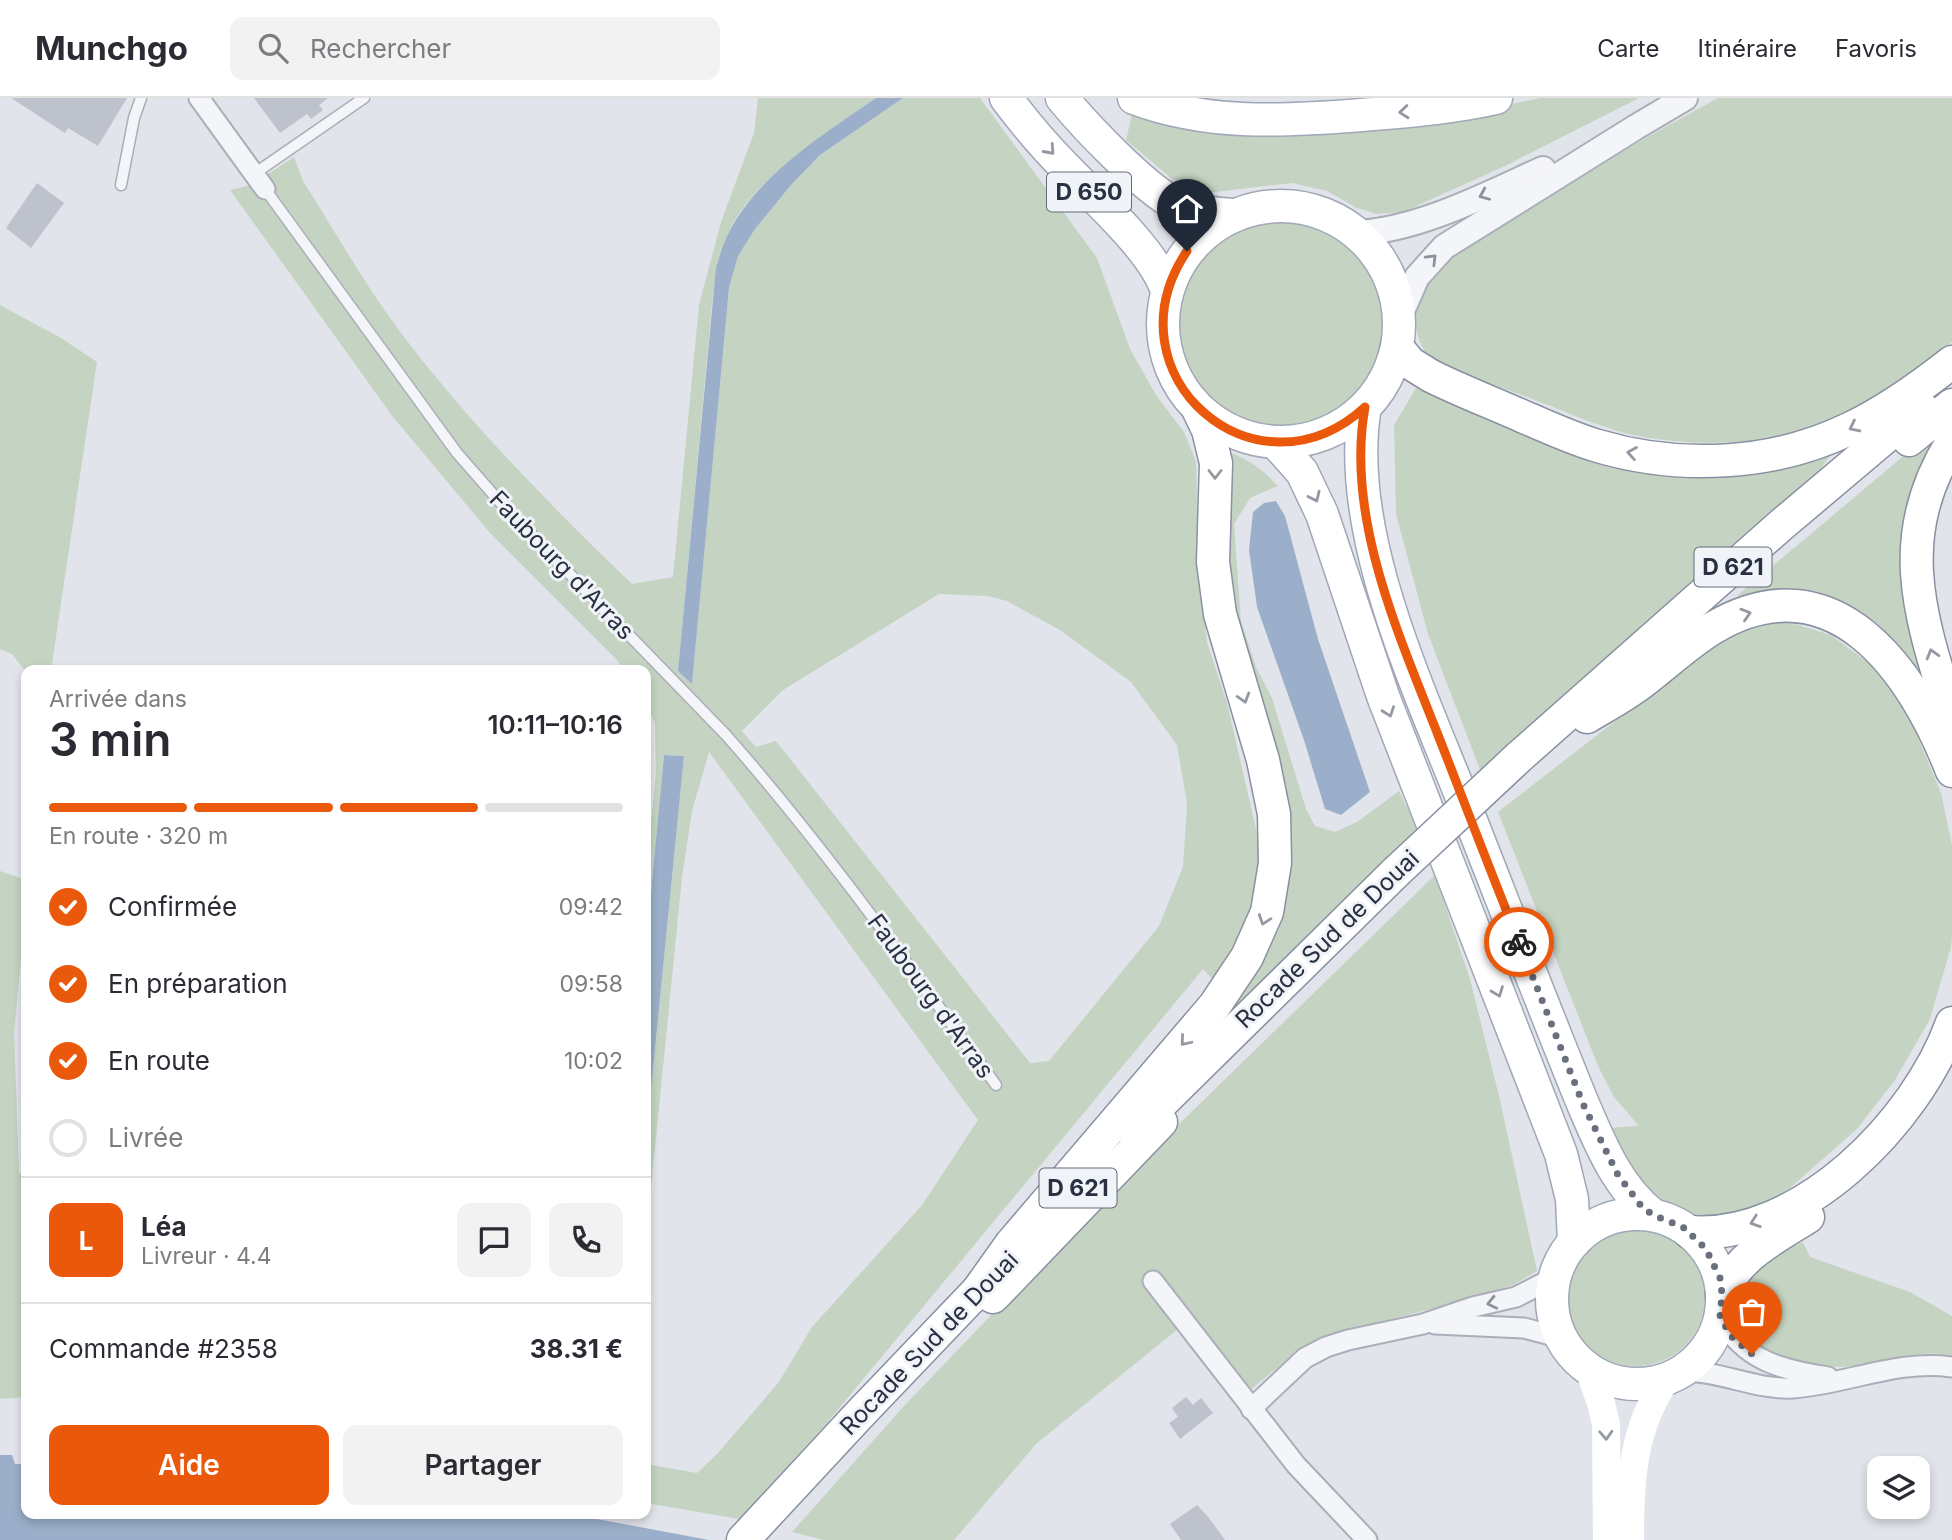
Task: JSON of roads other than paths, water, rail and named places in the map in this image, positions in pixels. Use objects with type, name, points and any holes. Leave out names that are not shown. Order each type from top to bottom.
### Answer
[{"type":"main road","name":"D 650","points":[[1006,98],[1063,165],[1131,237],[1159,274],[1167,291]]},
{"type":"main road","name":"D 650","points":[[1062,98],[1128,165],[1162,195],[1195,210],[1233,215]]},
{"type":"main road","points":[[1134,98],[1201,116],[1256,120],[1396,113],[1496,98]]},
{"type":"main road","points":[[974,1296],[1011,1244],[1215,1005],[1247,957],[1267,912],[1275,863],[1274,814],[1263,760],[1220,614],[1213,562],[1216,463],[1208,430],[1198,409],[1180,387],[1168,361],[1163,333],[1167,291],[1178,264],[1197,240],[1233,215],[1261,207],[1290,205],[1319,211],[1357,233],[1376,253],[1390,277],[1398,304],[1398,332],[1382,386],[1365,407],[1343,425],[1324,434],[1303,440],[1275,442],[1233,433],[1198,409]]},
{"type":"main road","points":[[1398,332],[1410,363],[1431,376],[1578,439],[1634,454],[1697,460],[1758,457],[1830,438],[1887,409],[1952,362]]},
{"type":"main road","name":"Rocade Sud de Douai","points":[[775,1524],[974,1296],[1179,1084],[1780,526],[1952,382]]},
{"type":"main road","name":"Rocade Sud de Douai","points":[[1522,765],[1587,717],[1738,584],[1952,405]]},
{"type":"main road","points":[[1365,407],[1360,453],[1369,528],[1377,563],[1402,642],[1583,1104],[1599,1140],[1626,1188],[1642,1207],[1653,1215],[1676,1223],[1706,1249],[1714,1263],[1721,1306]]},
{"type":"main road","points":[[1275,442],[1302,472],[1322,514],[1383,696],[1561,1154],[1572,1199],[1574,1242]]},
{"type":"main road","points":[[1952,442],[1938,466],[1926,496],[1918,531],[1916,565],[1925,626],[1952,719]]},
{"type":"main road","points":[[1587,717],[1628,692],[1713,628],[1731,619],[1775,606],[1811,608],[1824,611],[1847,623],[1888,658],[1928,718],[1952,771]]},
{"type":"main road","name":"Rocade Sud de Douai","points":[[743,1540],[775,1524],[1399,879]]},
{"type":"main road","points":[[1689,1232],[1722,1232],[1757,1222],[1802,1201],[1840,1175],[1874,1144],[1899,1115],[1934,1064],[1952,1023]]},
{"type":"main road","points":[[1630,1540],[1630,1482],[1635,1453],[1646,1418],[1674,1375],[1707,1348],[1729,1279],[1748,1257],[1836,1198],[1882,1161],[1918,1118],[1952,1065]]},
{"type":"main road","points":[[1653,1215],[1628,1214],[1610,1218],[1594,1225],[1574,1242],[1564,1255],[1555,1277],[1553,1313],[1562,1338],[1571,1352],[1589,1369],[1603,1377],[1626,1384],[1642,1384],[1674,1375]]},
{"type":"main road","points":[[1589,1369],[1606,1424],[1607,1540]]},
{"type":"street","name":"Faubourg d'Arras","points":[[198,98],[259,182]]},
{"type":"street","points":[[1398,332],[1417,277],[1444,247],[1685,98]]},
{"type":"street","points":[[1357,233],[1388,229],[1466,203],[1636,127]]},
{"type":"street","points":[[1251,1409],[1315,1352],[1348,1340],[1423,1324],[1460,1311],[1516,1297],[1555,1277]]},
{"type":"street","points":[[1153,1281],[1301,1471],[1367,1540]]},
{"type":"street","points":[[1721,1306],[1732,1337],[1759,1358],[1798,1372],[1847,1379]]},
{"type":"street","points":[[1423,1324],[1524,1328],[1562,1338]]},
{"type":"street","points":[[1674,1375],[1711,1372],[1780,1388],[1801,1387],[1916,1366],[1952,1367]]},
{"type":"lane","points":[[121,185],[134,118],[141,98]]},
{"type":"lane","points":[[259,182],[364,98]]},
{"type":"lane","name":"Faubourg d'Arras","points":[[259,182],[457,453],[499,501],[726,735],[757,771],[860,899],[996,1085]]},
{"type":"water","points":[[876,98],[903,98],[820,155],[755,229],[738,256],[729,288],[692,684],[678,671],[716,268],[720,254],[742,211],[775,174],[815,141]]},
{"type":"water","points":[[1276,501],[1285,516],[1318,639],[1370,792],[1341,815],[1325,809],[1304,740],[1257,607],[1249,550],[1253,512],[1264,503]]},
{"type":"water","points":[[664,755],[684,756],[651,1089],[651,892]]},
{"type":"water","points":[[0,1455],[12,1455],[15,1464],[21,1464],[21,1519],[597,1519],[709,1540],[0,1540]]}]
